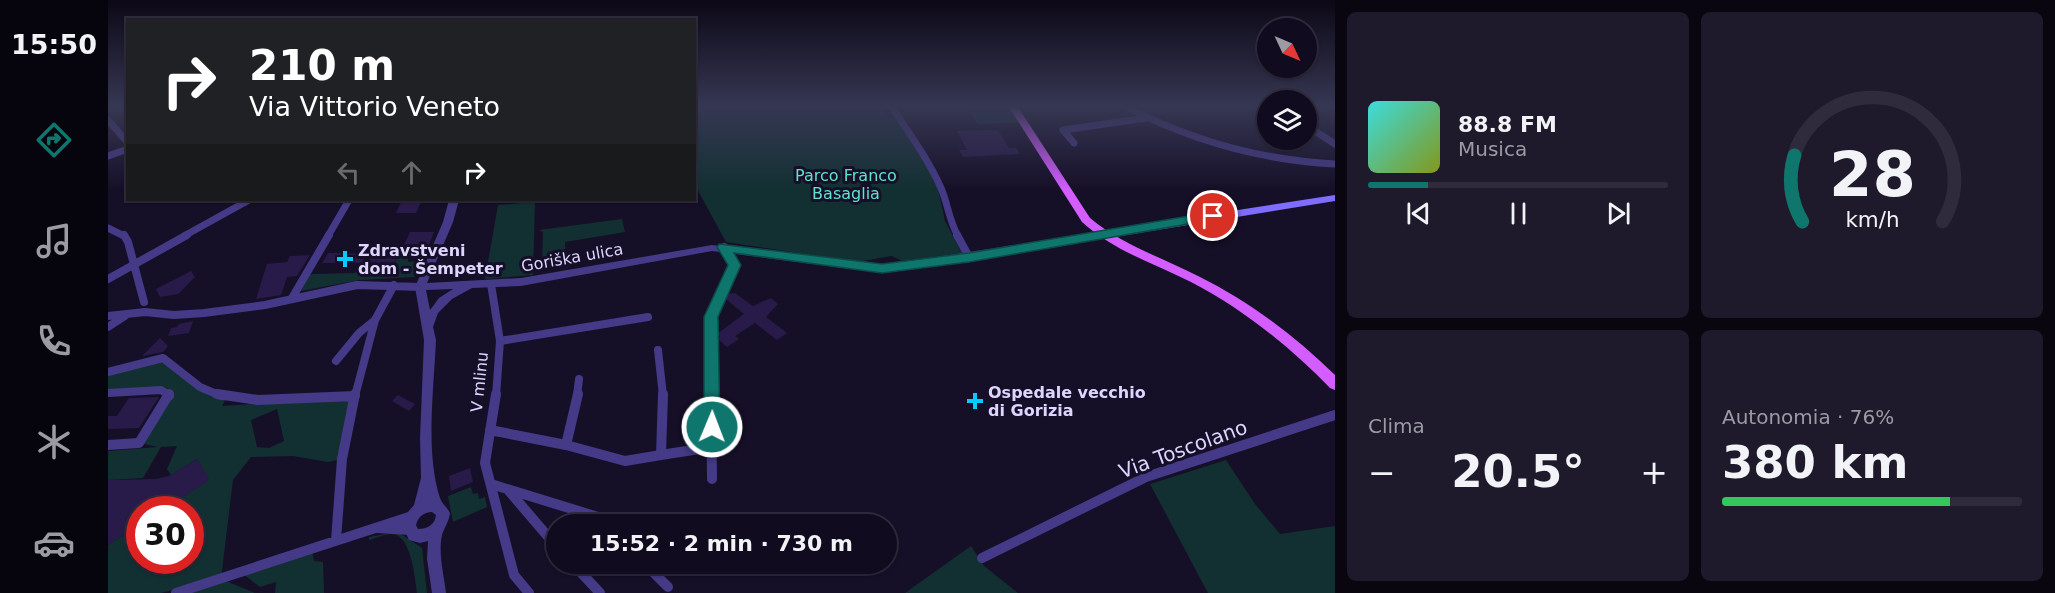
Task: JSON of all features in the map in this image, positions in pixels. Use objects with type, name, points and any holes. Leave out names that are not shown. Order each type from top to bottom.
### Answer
[{"type":"main road","points":[[1031,135],[1086,220],[1102,235],[1225,296],[1288,343],[1335,384]]},
{"type":"main road","points":[[1102,235],[1335,198]]},
{"type":"street","points":[[910,135],[942,190],[951,224],[969,257]]},
{"type":"street","points":[[1067,135],[1074,143]]},
{"type":"street","points":[[1188,135],[1301,164],[1335,164]]},
{"type":"street","points":[[1321,135],[1335,144]]},
{"type":"street","points":[[108,156],[126,150]]},
{"type":"street","points":[[108,279],[247,201]]},
{"type":"street","points":[[292,298],[348,201]]},
{"type":"street","points":[[439,593],[434,559],[435,531],[443,518],[442,510],[435,505],[428,478],[428,325],[420,287],[448,222],[454,201]]},
{"type":"street","points":[[108,228],[126,238],[144,302],[161,314]]},
{"type":"street","name":"Goriška ulica","points":[[420,287],[521,282],[725,248],[882,268],[969,257],[1102,235]]},
{"type":"street","points":[[712,479],[711,317],[734,265],[725,248]]},
{"type":"street","points":[[428,325],[431,314],[444,299],[473,284]]},
{"type":"street","name":"V mlinu","points":[[491,284],[500,341],[495,408],[485,463],[514,575],[529,593]]},
{"type":"street","points":[[108,316],[145,312],[187,315],[265,305],[357,285],[420,287]]},
{"type":"street","points":[[336,540],[342,460],[355,396],[375,320],[394,285]]},
{"type":"street","points":[[108,327],[137,310],[144,302]]},
{"type":"street","points":[[500,341],[648,316]]},
{"type":"street","points":[[336,361],[359,333],[375,320]]},
{"type":"street","points":[[658,350],[663,395],[661,455]]},
{"type":"street","points":[[108,372],[163,358],[174,364],[189,382],[228,399],[355,396]]},
{"type":"street","points":[[566,445],[577,404],[579,379]]},
{"type":"street","points":[[108,393],[161,390],[170,395],[139,444],[108,445]]},
{"type":"street","name":"Via Toscolano","points":[[982,558],[1146,477],[1335,415]]},
{"type":"street","points":[[490,430],[566,445],[625,461],[712,447]]},
{"type":"street","points":[[428,478],[416,523],[434,559]]},
{"type":"street","points":[[491,484],[580,514]]},
{"type":"street","points":[[509,491],[546,534]]},
{"type":"street","points":[[416,523],[435,505]]},
{"type":"street","points":[[176,593],[375,528],[416,523],[435,531]]},
{"type":"street","points":[[582,574],[600,593]]},
{"type":"street","points":[[655,574],[668,587]]},
{"type":"green space","name":"Parco Franco Basaglia","points":[[696,135],[908,135],[937,183],[945,221],[962,253],[902,261],[892,256],[857,262],[726,242],[696,187]]},
{"type":"green space","points":[[535,202],[533,275],[485,279],[498,205]]},
{"type":"green space","points":[[622,219],[625,232],[565,242],[566,259],[542,264],[543,232],[539,230]]},
{"type":"green space","points":[[408,257],[408,262],[423,261],[414,277],[360,280],[301,291],[309,275],[355,273],[358,266],[394,264],[397,258]]},
{"type":"green space","points":[[163,358],[186,379],[226,398],[222,406],[354,397],[342,459],[328,462],[293,456],[251,457],[233,480],[221,579],[255,593],[176,593],[212,580],[161,593],[108,593],[108,545],[126,534],[126,574],[204,574],[204,496],[184,496],[209,480],[197,459],[171,475],[167,469],[177,446],[161,447],[143,478],[108,480],[108,451],[158,447],[139,443],[170,395],[161,390],[108,393],[108,372]],"holes":[[[277,409],[284,441],[269,448],[257,447],[251,420]]]},
{"type":"green space","points":[[1226,460],[1255,504],[1280,534],[1335,526],[1335,593],[1208,593],[1150,484]]},
{"type":"green space","points":[[471,487],[473,494],[478,493],[479,499],[485,497],[487,507],[453,522],[448,496]]},
{"type":"green space","points":[[391,533],[401,534],[422,548],[427,593],[417,593],[411,558],[404,541],[392,534],[369,540],[369,537]]},
{"type":"green space","points":[[971,546],[984,566],[1018,593],[905,593]]},
{"type":"green space","points":[[312,552],[314,561],[323,562],[324,593],[275,593],[276,582],[260,587],[243,574]]},
{"type":"building","points":[[959,135],[1001,135],[1009,148],[1016,148],[1020,154],[963,157],[959,150],[967,150]]},
{"type":"building","points":[[402,201],[422,201],[416,213],[396,213]]},
{"type":"building","points":[[410,232],[434,232],[429,245],[404,245]]},
{"type":"building","points":[[402,244],[394,263],[322,263],[328,253],[377,254],[382,245]]},
{"type":"building","points":[[310,255],[297,276],[287,277],[281,295],[256,299],[267,264],[287,262],[290,256]]},
{"type":"building","points":[[191,271],[195,277],[178,294],[160,297],[156,289]]},
{"type":"building","points":[[735,293],[753,306],[771,298],[778,304],[766,317],[787,333],[777,340],[755,323],[735,336],[739,339],[727,347],[718,339],[720,337],[717,334],[744,314],[726,299],[728,294]]},
{"type":"building","points":[[193,321],[189,333],[168,336],[171,328]]},
{"type":"building","points":[[160,338],[168,346],[163,352],[142,356]]},
{"type":"building","points":[[398,395],[415,404],[409,411],[392,401]]},
{"type":"building","points":[[159,397],[139,428],[108,429],[108,416],[117,416],[129,398]]},
{"type":"building","points":[[197,459],[210,480],[184,496],[126,496],[126,534],[108,545],[108,480],[156,479],[169,476]]},
{"type":"building","points":[[470,468],[473,482],[451,491],[449,476]]},
{"type":"place","name":"Zdravstveni dom - Šempeter","points":[[345,259]]},
{"type":"place","name":"Ospedale vecchio di Gorizia","points":[[975,401]]},
{"type":"route","points":[[712,427],[711,317],[734,265],[733,259],[724,247],[851,266],[882,268],[927,264],[1213,216]]}]
